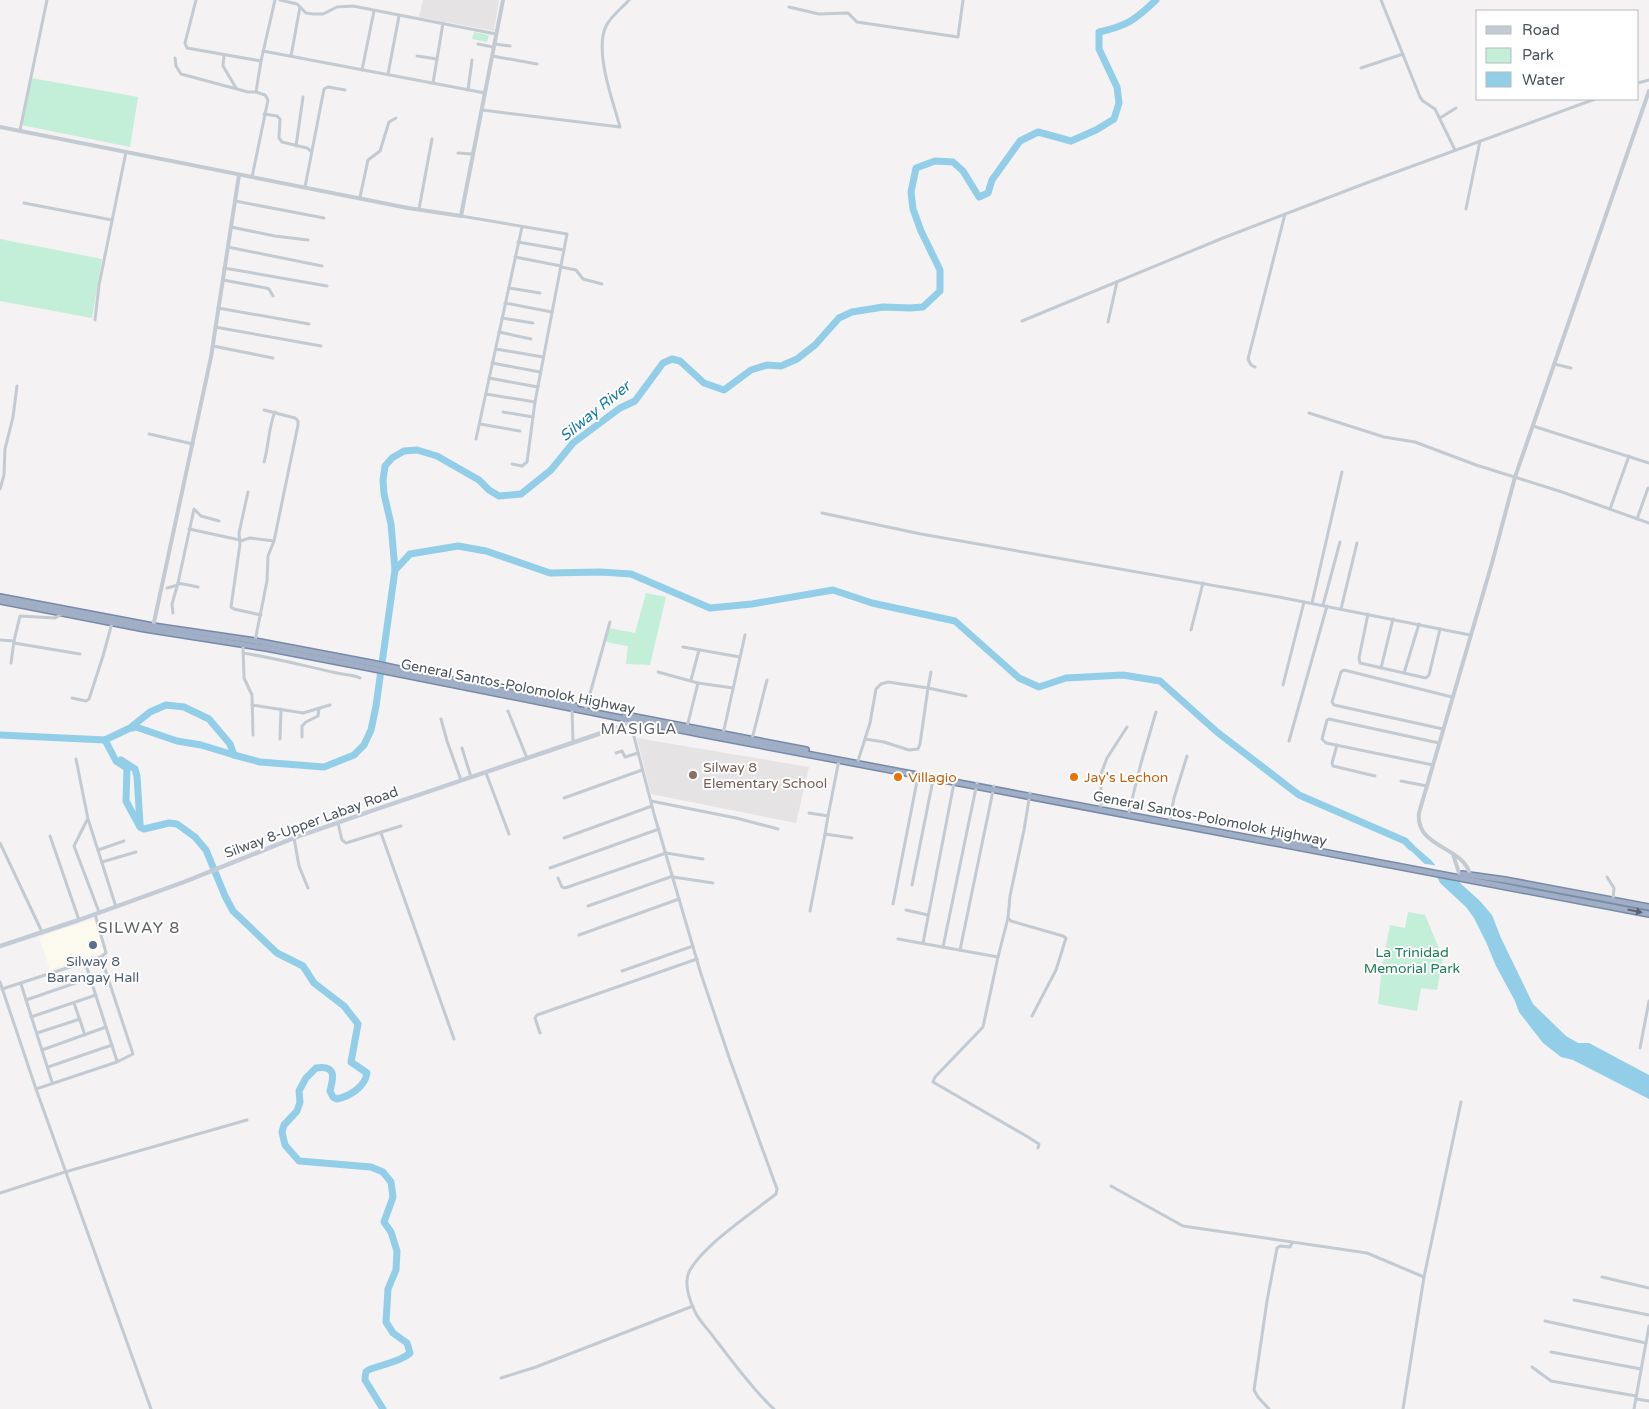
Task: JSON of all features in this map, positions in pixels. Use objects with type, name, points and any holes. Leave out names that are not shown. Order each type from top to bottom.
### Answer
[{"type":"highway","points":[[0,597],[152,628],[370,665]]},
{"type":"highway","points":[[0,601],[112,623],[256,641],[630,718],[687,727],[934,776],[1101,806],[1649,914]]},
{"type":"highway","name":"General Santos-Polomolok Highway","points":[[396,670],[572,708],[918,775],[934,776]]},
{"type":"highway","name":"General Santos-Polomolok Highway","points":[[1030,794],[1420,868]]},
{"type":"highway","points":[[1448,873],[1505,880],[1649,907]]},
{"type":"main road","name":"Silway 8-Upper Labay Road","points":[[0,946],[80,920],[203,875],[294,838],[622,726],[630,718]]},
{"type":"street","points":[[20,130],[47,0]]},
{"type":"street","points":[[196,0],[185,46],[190,49],[261,61]]},
{"type":"street","points":[[256,92],[275,0]]},
{"type":"street","points":[[280,0],[297,4],[306,12],[320,14],[337,7],[353,6],[496,34]]},
{"type":"street","points":[[461,216],[503,0]]},
{"type":"street","points":[[482,110],[620,127],[602,55],[603,38],[607,23],[629,0]]},
{"type":"street","points":[[790,7],[819,14],[848,13],[857,22],[958,37],[963,0]]},
{"type":"street","points":[[1381,0],[1420,97],[1435,109],[1454,150]]},
{"type":"street","points":[[291,56],[300,7]]},
{"type":"street","points":[[362,70],[374,11]]},
{"type":"street","points":[[388,74],[399,16]]},
{"type":"street","points":[[433,83],[443,23]]},
{"type":"street","points":[[478,44],[510,46]]},
{"type":"street","points":[[263,51],[485,93]]},
{"type":"street","points":[[1361,68],[1403,54]]},
{"type":"street","points":[[224,55],[223,66],[236,89]]},
{"type":"street","points":[[417,56],[437,59]]},
{"type":"street","points":[[492,56],[537,64]]},
{"type":"street","points":[[176,58],[176,66],[181,74],[265,95],[268,100],[252,177]]},
{"type":"street","points":[[468,90],[472,60]]},
{"type":"street","points":[[305,187],[324,89],[328,87],[345,90]]},
{"type":"street","points":[[1470,875],[1465,863],[1431,841],[1420,826],[1419,813],[1492,563],[1515,477],[1649,91]]},
{"type":"street","points":[[296,146],[303,97]]},
{"type":"street","points":[[1022,321],[1285,214],[1592,100]]},
{"type":"street","points":[[1440,118],[1456,108]]},
{"type":"street","points":[[264,114],[279,117],[280,140],[311,151]]},
{"type":"street","points":[[360,197],[368,160],[380,151],[389,122],[396,118]]},
{"type":"street","points":[[0,127],[418,209],[567,234],[540,372],[527,462],[522,466],[512,464]]},
{"type":"street","points":[[418,209],[432,140]]},
{"type":"street","points":[[1466,209],[1480,141]]},
{"type":"street","points":[[95,320],[126,152]]},
{"type":"street","points":[[458,153],[473,154]]},
{"type":"street","points":[[152,628],[212,346],[239,175]]},
{"type":"street","points":[[235,202],[324,218]]},
{"type":"street","points":[[24,203],[112,220]]},
{"type":"street","points":[[1255,367],[1251,365],[1248,359],[1285,214]]},
{"type":"street","points":[[231,227],[275,236],[308,240]]},
{"type":"street","points":[[476,439],[522,227]]},
{"type":"street","points":[[518,242],[564,250]]},
{"type":"street","points":[[227,246],[322,266]]},
{"type":"street","points":[[515,258],[576,270],[583,279],[602,284]]},
{"type":"street","points":[[224,268],[327,286]]},
{"type":"street","points":[[223,280],[266,288],[269,289],[272,296]]},
{"type":"street","points":[[1108,322],[1117,282]]},
{"type":"street","points":[[509,288],[540,294]]},
{"type":"street","points":[[505,303],[552,312]]},
{"type":"street","points":[[218,308],[309,324]]},
{"type":"street","points":[[502,318],[533,323]]},
{"type":"street","points":[[215,327],[321,346]]},
{"type":"street","points":[[499,332],[531,339]]},
{"type":"street","points":[[212,346],[273,358]]},
{"type":"street","points":[[496,348],[543,357]]},
{"type":"street","points":[[492,363],[540,372]]},
{"type":"street","points":[[1554,364],[1570,368]]},
{"type":"street","points":[[489,378],[538,387]]},
{"type":"street","points":[[0,489],[4,478],[5,449],[14,417],[17,386]]},
{"type":"street","points":[[486,394],[535,402]]},
{"type":"street","points":[[256,641],[267,581],[268,556],[274,541],[298,424],[295,418],[264,410]]},
{"type":"street","points":[[264,462],[268,448],[271,421],[275,412]]},
{"type":"street","points":[[503,412],[533,417]]},
{"type":"street","points":[[1309,413],[1384,437],[1415,442],[1476,465],[1649,523]]},
{"type":"street","points":[[480,424],[520,431]]},
{"type":"street","points":[[1533,426],[1649,463]]},
{"type":"street","points":[[149,434],[192,444]]},
{"type":"street","points":[[1610,509],[1629,456]]},
{"type":"street","points":[[1312,603],[1342,472]]},
{"type":"street","points":[[1637,519],[1648,488]]},
{"type":"street","points":[[248,492],[241,521],[232,607],[261,615]]},
{"type":"street","points":[[173,613],[172,604],[194,508],[199,515],[219,520]]},
{"type":"street","points":[[822,513],[921,534],[1204,583],[1470,635]]},
{"type":"street","points":[[189,529],[240,540],[250,538],[274,541]]},
{"type":"street","points":[[1290,740],[1340,542]]},
{"type":"street","points":[[1341,609],[1357,542]]},
{"type":"street","points":[[1191,630],[1204,583]]},
{"type":"street","points":[[167,588],[178,584],[198,587]]},
{"type":"street","points":[[1283,685],[1304,602]]},
{"type":"street","points":[[11,663],[20,616],[57,618],[62,614]]},
{"type":"street","points":[[1368,614],[1359,660],[1361,663],[1426,678],[1440,629]]},
{"type":"street","points":[[1381,668],[1392,619]]},
{"type":"street","points":[[586,708],[610,622]]},
{"type":"street","points":[[72,698],[83,701],[89,699],[112,623]]},
{"type":"street","points":[[1404,673],[1419,624]]},
{"type":"street","points":[[723,734],[745,635]]},
{"type":"street","points":[[0,640],[80,654]]},
{"type":"street","points":[[243,644],[244,678],[252,695],[253,735]]},
{"type":"street","points":[[683,647],[740,658]]},
{"type":"street","points":[[691,680],[699,650]]},
{"type":"street","points":[[243,653],[283,660],[360,678]]},
{"type":"street","points":[[1443,729],[1334,705],[1332,702],[1341,672],[1344,670],[1452,697]]},
{"type":"street","points":[[658,672],[698,683],[734,688]]},
{"type":"street","points":[[865,739],[884,742],[909,750],[918,749],[931,672]]},
{"type":"street","points":[[752,740],[766,680]]},
{"type":"street","points":[[858,761],[876,689],[881,684],[888,682],[966,696]]},
{"type":"street","points":[[687,727],[698,683]]},
{"type":"street","points":[[252,705],[303,713],[330,705]]},
{"type":"street","points":[[572,708],[573,742]]},
{"type":"street","points":[[280,739],[281,709]]},
{"type":"street","points":[[302,736],[302,726],[318,716],[318,709]]},
{"type":"street","points":[[508,711],[527,758]]},
{"type":"street","points":[[1129,812],[1156,712]]},
{"type":"street","points":[[630,718],[651,804],[697,959],[730,1060],[777,1191],[776,1194],[712,1244],[689,1270],[686,1279],[687,1287],[696,1314],[752,1386],[774,1409]]},
{"type":"street","points":[[441,719],[461,781]]},
{"type":"street","points":[[1433,765],[1326,743],[1322,739],[1327,719],[1439,743]]},
{"type":"street","points":[[1101,806],[1101,774],[1107,758],[1127,727]]},
{"type":"street","points":[[1337,745],[1333,766],[1375,776]]},
{"type":"street","points":[[462,748],[471,778]]},
{"type":"street","points":[[616,753],[622,751],[625,757],[638,753]]},
{"type":"street","points":[[1170,820],[1174,798],[1187,756]]},
{"type":"street","points":[[76,759],[88,819],[116,906]]},
{"type":"street","points":[[810,911],[840,760]]},
{"type":"street","points":[[564,798],[642,770]]},
{"type":"street","points":[[486,772],[509,834]]},
{"type":"street","points":[[893,904],[918,775]]},
{"type":"street","points":[[912,885],[934,776]]},
{"type":"street","points":[[923,942],[955,780]]},
{"type":"street","points":[[1401,781],[1427,786]]},
{"type":"street","points":[[943,946],[977,784]]},
{"type":"street","points":[[960,950],[994,787]]},
{"type":"street","points":[[1030,794],[1010,896],[1008,918],[982,1030],[935,1076],[933,1082],[1028,1137],[1038,1144],[1038,1148]]},
{"type":"street","points":[[564,838],[651,804],[736,818],[778,829]]},
{"type":"street","points":[[810,813],[828,816]]},
{"type":"street","points":[[2,989],[101,957],[106,952],[97,913],[74,846],[88,819]]},
{"type":"street","points":[[338,823],[342,840],[346,843],[401,826]]},
{"type":"street","points":[[550,868],[659,829]]},
{"type":"street","points":[[381,833],[454,1039]]},
{"type":"street","points":[[825,834],[852,838]]},
{"type":"street","points":[[50,836],[80,920]]},
{"type":"street","points":[[294,838],[299,866],[308,888]]},
{"type":"street","points":[[98,850],[124,841]]},
{"type":"street","points":[[0,843],[42,932]]},
{"type":"street","points":[[102,862],[136,852]]},
{"type":"street","points":[[558,878],[562,887],[565,888],[666,853],[703,859]]},
{"type":"street","points":[[1453,854],[1459,873]]},
{"type":"street","points":[[588,906],[673,876],[713,883]]},
{"type":"street","points":[[1607,877],[1614,888],[1613,900]]},
{"type":"street","points":[[579,935],[679,899]]},
{"type":"street","points":[[906,910],[928,915]]},
{"type":"street","points":[[1008,918],[1010,921],[1066,938],[1053,977],[1032,1016]]},
{"type":"street","points":[[898,939],[998,956]]},
{"type":"street","points":[[622,971],[693,946]]},
{"type":"street","points":[[36,1089],[52,1082],[117,1062],[130,1057],[133,1053],[101,957]]},
{"type":"street","points":[[540,1033],[535,1018],[537,1015],[697,959]]},
{"type":"street","points":[[85,962],[117,1062]]},
{"type":"street","points":[[26,1000],[90,978]]},
{"type":"street","points":[[0,983],[65,1172],[151,1409]]},
{"type":"street","points":[[21,984],[52,1082]]},
{"type":"street","points":[[31,1017],[96,995]]},
{"type":"street","points":[[1640,1048],[1649,1001]]},
{"type":"street","points":[[0,1005],[6,1003]]},
{"type":"street","points":[[74,1003],[85,1035]]},
{"type":"street","points":[[37,1033],[80,1020]]},
{"type":"street","points":[[42,1050],[106,1027]]},
{"type":"street","points":[[48,1067],[112,1044]]},
{"type":"street","points":[[1403,1409],[1424,1277],[1461,1102]]},
{"type":"street","points":[[0,1194],[65,1172],[247,1120]]},
{"type":"street","points":[[1111,1186],[1183,1226],[1367,1253],[1424,1277]]},
{"type":"street","points":[[1269,1409],[1254,1390],[1256,1369],[1277,1248],[1280,1246],[1290,1247],[1292,1243]]},
{"type":"street","points":[[1602,1277],[1649,1288]]},
{"type":"street","points":[[1574,1300],[1649,1315]]},
{"type":"street","points":[[501,1378],[693,1306]]},
{"type":"street","points":[[1545,1322],[1646,1343]]},
{"type":"street","points":[[1634,1409],[1649,1326]]},
{"type":"street","points":[[1551,1352],[1641,1369]]},
{"type":"street","points":[[1532,1367],[1551,1381],[1649,1401]]},
{"type":"shaded area","points":[[423,0],[499,0],[494,31],[419,17]]},
{"type":"shaded area","points":[[637,738],[809,767],[796,823],[651,794]]},
{"type":"shaded area","points":[[94,919],[105,952],[50,970],[39,937]]},
{"type":"green space","points":[[474,32],[489,35],[487,42],[472,39]]},
{"type":"green space","points":[[31,78],[138,97],[130,147],[21,125]]},
{"type":"green space","points":[[0,239],[102,259],[92,318],[0,301]]},
{"type":"green space","points":[[646,593],[666,597],[650,665],[626,664],[628,646],[604,640],[608,628],[635,633]]},
{"type":"green space","name":"La Trinidad Memorial Park","points":[[1408,912],[1425,915],[1443,958],[1437,990],[1421,988],[1417,1011],[1378,1004],[1382,967],[1390,925],[1405,928]]},
{"type":"water","points":[[1405,841],[1410,842],[1431,860],[1446,878],[1459,882],[1492,915],[1533,1004],[1566,1036],[1578,1043],[1589,1043],[1649,1075],[1649,1099],[1573,1060],[1561,1057],[1543,1043],[1519,1012],[1474,918],[1466,907],[1440,883],[1436,875],[1405,845]]},
{"type":"pier","points":[[1419,863],[1440,866],[1447,876],[1431,874]]},
{"type":"waterway","name":"Silway River","points":[[0,735],[105,740],[130,728],[150,712],[166,705],[184,707],[209,719],[230,744],[234,755],[260,762],[324,767],[354,755],[364,745],[371,730],[395,570],[391,524],[384,494],[383,480],[385,466],[392,458],[404,451],[417,450],[437,456],[479,480],[489,490],[499,496],[521,494],[551,470],[573,443],[620,408],[635,401],[663,363],[672,359],[680,361],[704,383],[724,390],[751,370],[767,365],[781,366],[797,359],[815,345],[839,318],[852,312],[883,307],[923,307],[940,291],[940,270],[921,231],[913,209],[911,192],[916,168],[935,161],[953,162],[963,171],[979,197],[988,193],[992,180],[1020,141],[1038,132],[1071,141],[1096,130],[1114,119],[1119,103],[1117,87],[1099,49],[1099,32],[1130,21],[1156,0]]},
{"type":"waterway","points":[[395,570],[410,554],[458,546],[486,551],[550,573],[600,572],[631,574],[710,608],[752,604],[833,590],[872,603],[955,621],[1019,678],[1039,687],[1066,678],[1123,675],[1160,681],[1217,732],[1299,795],[1405,841],[1411,847]]},
{"type":"waterway","points":[[132,728],[136,727],[177,741],[201,745],[234,755]]},
{"type":"waterway","points":[[105,740],[116,761],[127,768],[126,801],[140,827],[144,829],[169,823],[177,824],[195,837],[206,850],[233,911],[277,953],[303,966],[314,983],[344,1006],[358,1024],[351,1062],[367,1073],[363,1083],[352,1093],[337,1099],[333,1097],[330,1091],[333,1076],[330,1070],[327,1068],[316,1068],[306,1078],[299,1091],[300,1102],[297,1111],[284,1125],[282,1132],[285,1145],[299,1161],[371,1167],[383,1172],[391,1182],[393,1197],[384,1222],[391,1232],[397,1251],[396,1270],[388,1289],[386,1322],[393,1333],[407,1343],[410,1353],[366,1372],[365,1380],[383,1409]]},
{"type":"waterway","points":[[121,760],[135,769],[140,824]]},
{"type":"place","name":"Silway 8 Elementary School","points":[[693,775]]},
{"type":"place","name":"Villagio","points":[[898,777]]},
{"type":"place","name":"Jay's Lechon","points":[[1074,777]]},
{"type":"place","name":"Silway 8 Barangay Hall","points":[[93,945]]},
{"type":"district","name":"MASIGLA","points":[[639,729]]},
{"type":"district","name":"SILWAY 8","points":[[139,927]]}]
